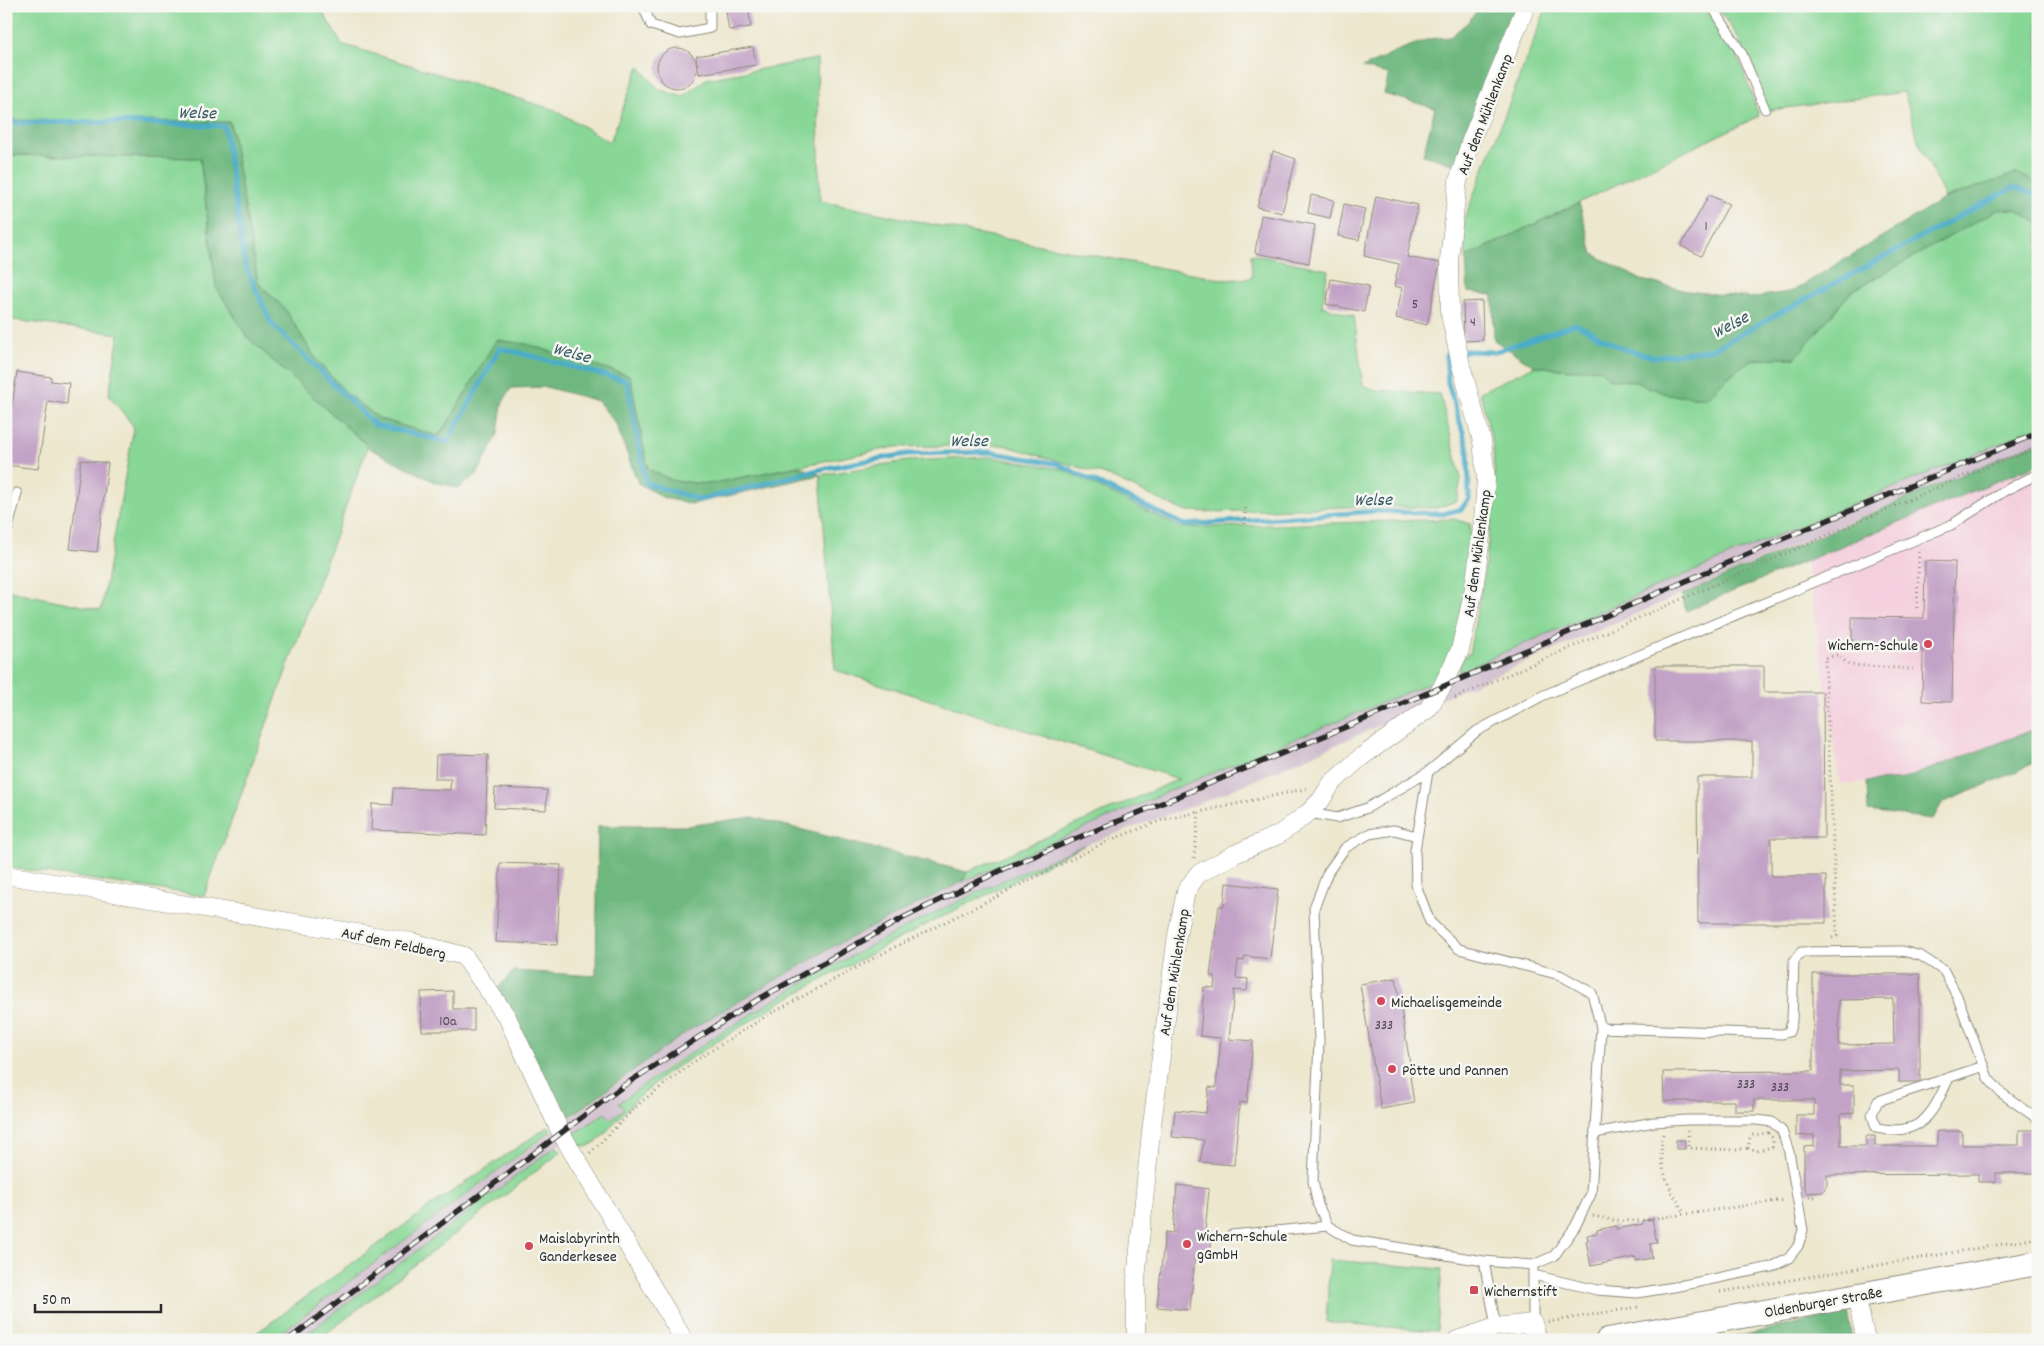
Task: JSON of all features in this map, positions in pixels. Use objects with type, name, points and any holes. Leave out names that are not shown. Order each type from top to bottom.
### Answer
[{"type":"main road","name":"Oldenburger Straße","points":[[1608,1340],[2038,1263]]},
{"type":"street","name":"Auf dem Mühlenkamp","points":[[1136,1340],[1136,1279],[1151,1132],[1177,935],[1186,891],[1198,874],[1235,854],[1278,835],[1308,813],[1321,800],[1332,783],[1360,758],[1428,710],[1442,687],[1460,650],[1474,589],[1484,521],[1486,479],[1482,442],[1461,365],[1450,314],[1449,260],[1458,181],[1471,140],[1526,6]]},
{"type":"street","name":"Auf dem Feldberg","points":[[6,875],[411,942],[464,956],[507,1017],[561,1133],[684,1340]]},
{"type":"street","points":[[1856,1296],[1866,1340]]},
{"type":"street","points":[[1456,1340],[1496,1327],[1535,1331]]},
{"type":"lane","points":[[642,6],[652,25],[680,34],[710,28],[710,6]]},
{"type":"lane","points":[[1712,6],[1742,54],[1765,109]]},
{"type":"lane","points":[[1308,813],[1337,818],[1359,810],[1428,772],[1477,731],[1542,696],[1951,526],[2006,490],[2038,474]]},
{"type":"lane","points":[[6,536],[17,493]]},
{"type":"lane","points":[[1428,772],[1415,850],[1416,885],[1430,922],[1459,949],[1560,975],[1592,993],[1601,1028],[1591,1194],[1584,1212],[1554,1256],[1533,1270]]},
{"type":"lane","points":[[1418,836],[1394,830],[1386,831],[1369,834],[1345,848],[1328,872],[1314,908],[1319,1041],[1313,1181],[1318,1204],[1328,1226],[1352,1240],[1533,1270],[1597,1290],[1636,1293],[1771,1267],[1788,1259],[1798,1246],[1803,1230],[1789,1152],[1782,1132],[1772,1122],[1757,1120],[1667,1121],[1595,1133]]},
{"type":"lane","points":[[1601,1028],[1782,1034],[1789,1032],[1792,1021],[1794,961],[1801,952],[1904,951],[1921,956],[1944,971],[1958,996],[1988,1078],[2000,1092],[2038,1119]]},
{"type":"lane","points":[[1949,1078],[1937,1104],[1925,1121],[1908,1128],[1891,1131],[1876,1128],[1872,1114],[1878,1101],[1984,1066]]},
{"type":"lane","points":[[1231,1235],[1328,1226]]},
{"type":"lane","points":[[1484,1261],[1496,1327]]},
{"type":"lane","points":[[1533,1270],[1535,1331]]},
{"type":"path","points":[[1428,710],[1959,478],[2038,447]]},
{"type":"path","points":[[1245,508],[1245,526]]},
{"type":"path","points":[[1917,608],[1919,539]]},
{"type":"path","points":[[1829,939],[1837,936],[1825,658],[1837,655],[1850,665],[1913,669]]},
{"type":"path","points":[[578,1162],[597,1148],[641,1102],[698,1059],[768,1015],[901,944],[1108,841],[1162,820],[1332,783]]},
{"type":"path","points":[[1191,884],[1199,812]]},
{"type":"path","points":[[1688,1120],[1689,1148],[1736,1150],[1748,1148],[1752,1151],[1768,1149],[1773,1142],[1772,1136],[1768,1133],[1754,1134],[1750,1137],[1748,1148]]},
{"type":"path","points":[[1667,1121],[1660,1154],[1663,1172],[1677,1202],[1685,1214]]},
{"type":"path","points":[[1584,1212],[1613,1220],[1637,1220],[1815,1197],[1815,1192]]},
{"type":"path","points":[[1717,1293],[2038,1238]]},
{"type":"path","points":[[1535,1331],[1561,1321],[1640,1306]]},
{"type":"shaded area","points":[[2038,428],[2038,442],[1799,543],[1211,799],[1085,845],[1027,869],[897,932],[777,998],[666,1068],[619,1103],[624,1109],[611,1119],[571,1136],[298,1340],[271,1340],[688,1031],[834,946],[962,882],[1181,786]]},
{"type":"shaded area","name":"Wichern-Schule","points":[[2038,464],[2038,728],[1904,779],[1840,784],[1806,559]]},
{"type":"green space","points":[[6,6],[315,6],[322,11],[342,44],[555,110],[610,142],[639,66],[658,89],[683,97],[706,79],[817,59],[820,201],[959,230],[1226,280],[1252,278],[1251,254],[1328,270],[1322,306],[1354,316],[1363,385],[1375,390],[1440,394],[1461,478],[1457,501],[1436,508],[1374,506],[1212,512],[1184,511],[1106,475],[1003,445],[895,447],[709,484],[674,481],[648,469],[630,376],[526,344],[497,340],[451,418],[437,436],[380,419],[347,394],[317,361],[285,309],[258,282],[230,122],[6,120]]},
{"type":"green space","points":[[1481,6],[1518,6],[1459,166],[1423,155],[1435,108],[1384,94],[1389,74],[1363,68],[1394,52],[1429,39],[1450,37],[1467,23]]},
{"type":"green space","points":[[1547,6],[1706,6],[1734,45],[1759,116],[1466,257],[1462,225]]},
{"type":"green space","points":[[1716,6],[2038,6],[2038,183],[2017,174],[1945,198],[1919,143],[1904,92],[1764,111],[1738,37]]},
{"type":"green space","points":[[6,120],[230,122],[258,283],[285,309],[317,361],[347,394],[380,419],[438,436],[451,418],[496,340],[526,344],[630,376],[648,469],[674,481],[709,484],[798,466],[820,475],[692,504],[664,498],[638,483],[616,424],[598,401],[546,387],[511,388],[502,404],[498,434],[478,473],[459,488],[435,482],[371,449],[248,338],[216,287],[200,158],[6,155]]},
{"type":"green space","points":[[6,155],[200,158],[216,287],[248,338],[368,446],[204,896],[6,867],[6,590],[101,610],[134,427],[109,395],[119,334],[6,319]]},
{"type":"green space","points":[[2017,173],[2038,183],[2038,223],[2015,209],[1997,210],[1852,291],[1795,358],[1769,358],[1745,364],[1707,398],[1669,395],[1635,382],[1610,379],[1599,369],[1569,370],[1534,366],[1494,340],[1493,295],[1468,292],[1466,257],[1579,203],[1593,254],[1641,280],[1688,291],[1750,298],[1793,291],[1945,198]]},
{"type":"green space","points":[[2015,209],[2038,223],[2038,428],[1783,533],[1458,672],[1464,656],[1469,654],[1484,574],[1495,489],[1493,445],[1480,392],[1534,366],[1569,370],[1599,369],[1610,379],[1635,382],[1669,395],[1707,398],[1745,364],[1769,358],[1795,358],[1852,291],[1997,210]]},
{"type":"green space","points":[[2038,442],[2038,464],[1686,611],[1682,595]]},
{"type":"green space","points":[[990,457],[1062,469],[1181,528],[1454,519],[1470,524],[1473,546],[1455,646],[1442,678],[1181,786],[962,882],[967,872],[1179,779],[835,670],[820,475],[907,461]]},
{"type":"green space","points":[[2038,728],[2038,760],[2020,770],[1942,803],[1933,819],[1868,811],[1867,782],[1904,779]]},
{"type":"green space","points":[[752,817],[967,872],[962,882],[834,946],[688,1031],[565,1120],[512,1013],[497,989],[514,971],[596,976],[598,826],[687,826]]},
{"type":"green space","points":[[1085,845],[902,937],[779,1003],[667,1073],[637,1098],[597,1142],[586,1147],[579,1145],[571,1136],[605,1113],[611,1119],[624,1109],[619,1103],[673,1065],[786,993],[844,960],[963,899]]},
{"type":"green space","points":[[549,1126],[551,1131],[271,1340],[247,1340],[432,1205]]},
{"type":"green space","points":[[556,1146],[561,1152],[318,1340],[298,1340]]},
{"type":"green space","points":[[1330,1260],[1442,1269],[1437,1331],[1326,1322]]},
{"type":"green space","points":[[1848,1312],[1853,1340],[1722,1340]]},
{"type":"building","points":[[657,6],[674,6],[674,7],[657,10]]},
{"type":"building","points":[[725,6],[748,6],[751,27],[729,30]]},
{"type":"building","points":[[758,6],[784,6],[784,7],[759,11]]},
{"type":"building","points":[[753,47],[756,65],[699,74],[696,56]]},
{"type":"building","points":[[677,48],[691,54],[697,68],[691,82],[677,88],[663,82],[657,68],[663,54]]},
{"type":"building","points":[[1273,151],[1296,159],[1282,213],[1257,207]]},
{"type":"building","points":[[1311,195],[1334,200],[1330,218],[1308,213]]},
{"type":"building","points":[[1709,195],[1729,204],[1701,256],[1681,246]]},
{"type":"building","points":[[1376,196],[1418,205],[1407,257],[1440,263],[1427,325],[1396,318],[1402,288],[1394,286],[1399,264],[1364,256]]},
{"type":"building","points":[[1344,204],[1365,209],[1359,240],[1338,236]]},
{"type":"building","points":[[1261,215],[1315,225],[1309,263],[1255,253]]},
{"type":"building","points":[[1331,279],[1369,286],[1364,312],[1326,304]]},
{"type":"building","points":[[1482,301],[1483,340],[1464,341],[1463,302]]},
{"type":"building","points":[[17,372],[51,377],[51,381],[69,383],[67,404],[48,401],[38,469],[6,465],[6,446]]},
{"type":"building","points":[[81,460],[108,463],[97,552],[70,549]]},
{"type":"building","points":[[1925,561],[1955,562],[1952,702],[1922,701],[1923,649],[1852,648],[1852,617],[1924,618]]},
{"type":"building","points":[[1655,666],[1764,666],[1764,692],[1823,692],[1824,838],[1771,838],[1771,876],[1826,876],[1826,923],[1698,923],[1697,777],[1752,777],[1752,741],[1655,741]]},
{"type":"building","points":[[436,755],[488,755],[485,835],[371,830],[372,804],[393,805],[394,788],[450,790],[451,779],[435,779]]},
{"type":"building","points":[[495,788],[547,790],[546,810],[494,808]]},
{"type":"building","points":[[500,863],[561,865],[557,945],[496,942]]},
{"type":"building","points":[[1226,883],[1278,889],[1270,959],[1245,956],[1244,961],[1238,960],[1236,978],[1248,979],[1247,991],[1234,990],[1229,1039],[1253,1041],[1247,1103],[1240,1102],[1234,1165],[1200,1162],[1204,1140],[1172,1137],[1175,1110],[1206,1113],[1209,1087],[1216,1088],[1221,1038],[1200,1036],[1204,987],[1214,988],[1215,976],[1210,976],[1219,906],[1224,906]]},
{"type":"building","points":[[1813,974],[1920,974],[1920,1082],[1899,1082],[1899,1070],[1840,1071],[1840,1085],[1854,1085],[1854,1113],[1841,1114],[1841,1146],[1866,1146],[1866,1136],[1875,1136],[1875,1146],[1937,1146],[1937,1131],[1962,1131],[1962,1145],[2019,1145],[2019,1130],[2038,1130],[2038,1173],[1996,1173],[1996,1182],[1978,1182],[1978,1174],[1827,1175],[1827,1185],[1823,1192],[1807,1193],[1804,1185],[1804,1147],[1814,1146],[1814,1135],[1796,1136],[1796,1115],[1814,1115],[1814,1100],[1754,1100],[1754,1111],[1735,1111],[1735,1101],[1664,1101],[1663,1072],[1813,1071]],"holes":[[[1893,999],[1894,1044],[1839,1045],[1839,1000]]]},
{"type":"building","points":[[1396,978],[1412,1076],[1410,1076],[1414,1103],[1381,1109],[1360,984]]},
{"type":"building","points":[[453,991],[453,1009],[474,1009],[474,1031],[422,1031],[421,992]]},
{"type":"building","points":[[1676,1140],[1685,1140],[1685,1149],[1676,1149]]},
{"type":"building","name":"Wichern-Schule gGmbH","points":[[1177,1185],[1209,1189],[1205,1233],[1212,1234],[1210,1256],[1195,1255],[1190,1310],[1157,1307],[1165,1232],[1173,1233]]},
{"type":"building","points":[[1652,1219],[1657,1243],[1650,1244],[1652,1258],[1636,1261],[1636,1257],[1591,1266],[1586,1241],[1588,1240],[1587,1235],[1597,1233],[1597,1230],[1616,1226],[1616,1229],[1643,1224],[1642,1221]]},
{"type":"waterway","name":"Welse","points":[[6,123],[107,122],[224,126],[245,265],[271,323],[375,425],[448,442],[500,348],[627,381],[646,483],[700,500],[826,468],[907,454],[989,452],[1058,464],[1184,525],[1377,511],[1443,514],[1461,509],[1469,499],[1468,449],[1448,383],[1446,355],[1467,351],[1494,352],[1576,324],[1623,349],[1654,357],[1713,349],[2014,187],[2038,196]]},
{"type":"railway","points":[[288,1340],[623,1086],[752,1003],[905,917],[1010,866],[1442,687],[1787,537],[2038,433]]},
{"type":"place","name":"Wichern-Schule","points":[[1928,644]]},
{"type":"place","name":"Michaelisgemeinde","points":[[1381,1001]]},
{"type":"place","name":"Pötte und Pannen","points":[[1392,1069]]},
{"type":"place","name":"Wichern-Schule gGmbH","points":[[1187,1244]]},
{"type":"place","name":"Maislabyrinth Ganderkesee","points":[[529,1246]]},
{"type":"place","name":"Wichernstift","points":[[1474,1290]]}]
